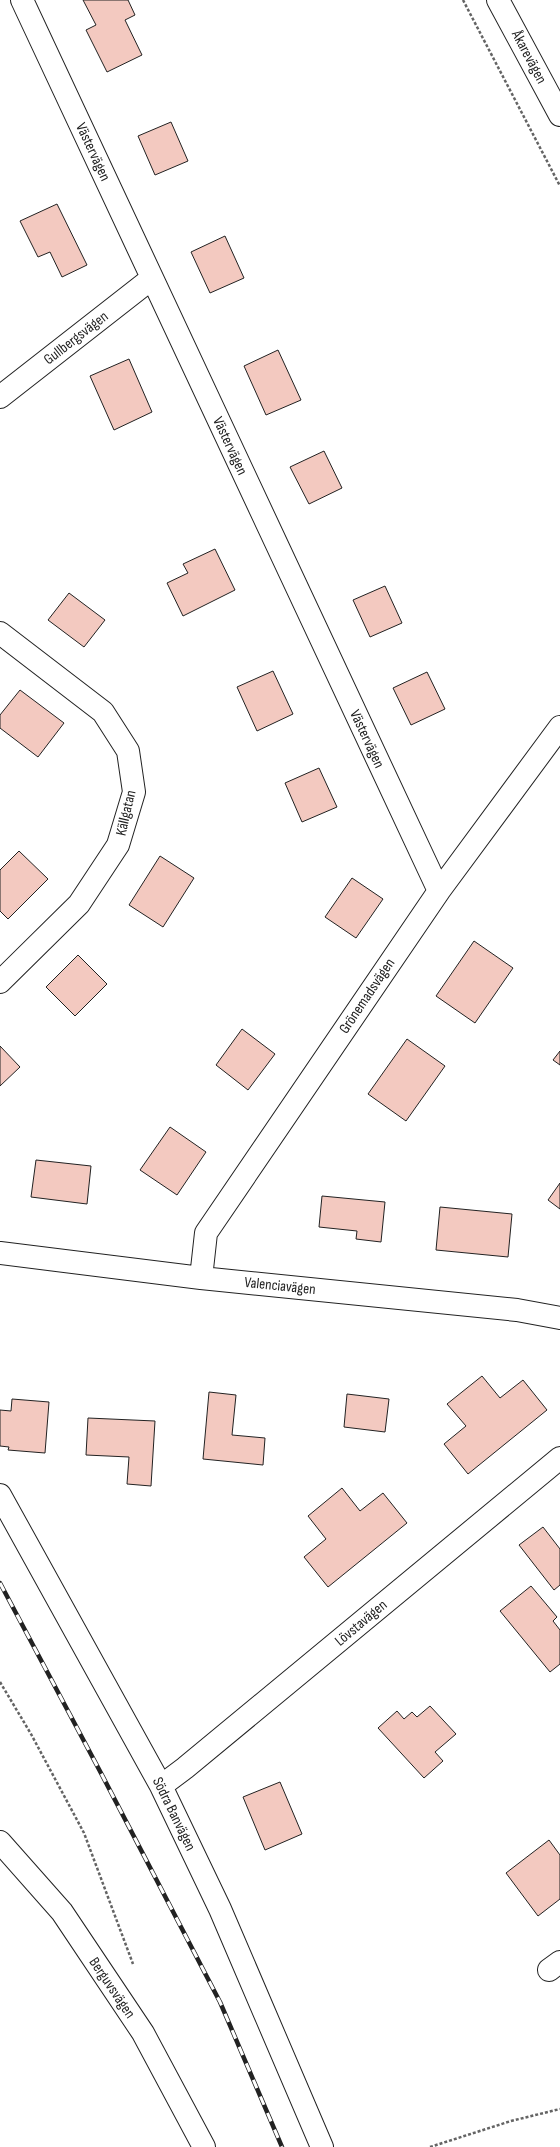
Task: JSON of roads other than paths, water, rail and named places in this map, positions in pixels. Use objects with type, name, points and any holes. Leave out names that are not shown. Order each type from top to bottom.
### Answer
[{"type":"street","name":"Västervägen","points":[[22,0],[439,891]]},
{"type":"street","name":"Åkarevägen","points":[[498,0],[560,115]]},
{"type":"street","name":"Gullbergsvägen","points":[[0,397],[152,279]]},
{"type":"street","name":"Källgatan","points":[[0,633],[103,712],[128,751],[134,792],[118,845],[79,904],[0,982]]},
{"type":"street","name":"Grönemadsvägen","points":[[201,1278],[206,1233],[439,891],[560,727]]},
{"type":"street","name":"Valenciavägen","points":[[0,1253],[201,1278],[517,1310],[560,1318]]},
{"type":"street","name":"Lövstavägen","points":[[161,1786],[192,1763],[560,1458]]},
{"type":"street","name":"Södra Banvägen","points":[[0,1495],[161,1786],[220,1909],[322,2147]]},
{"type":"street","name":"Berguvsvägen","points":[[0,1842],[62,1912],[143,2033],[204,2147]]},
{"type":"railway","points":[[0,1583],[220,2002],[282,2147]]}]
